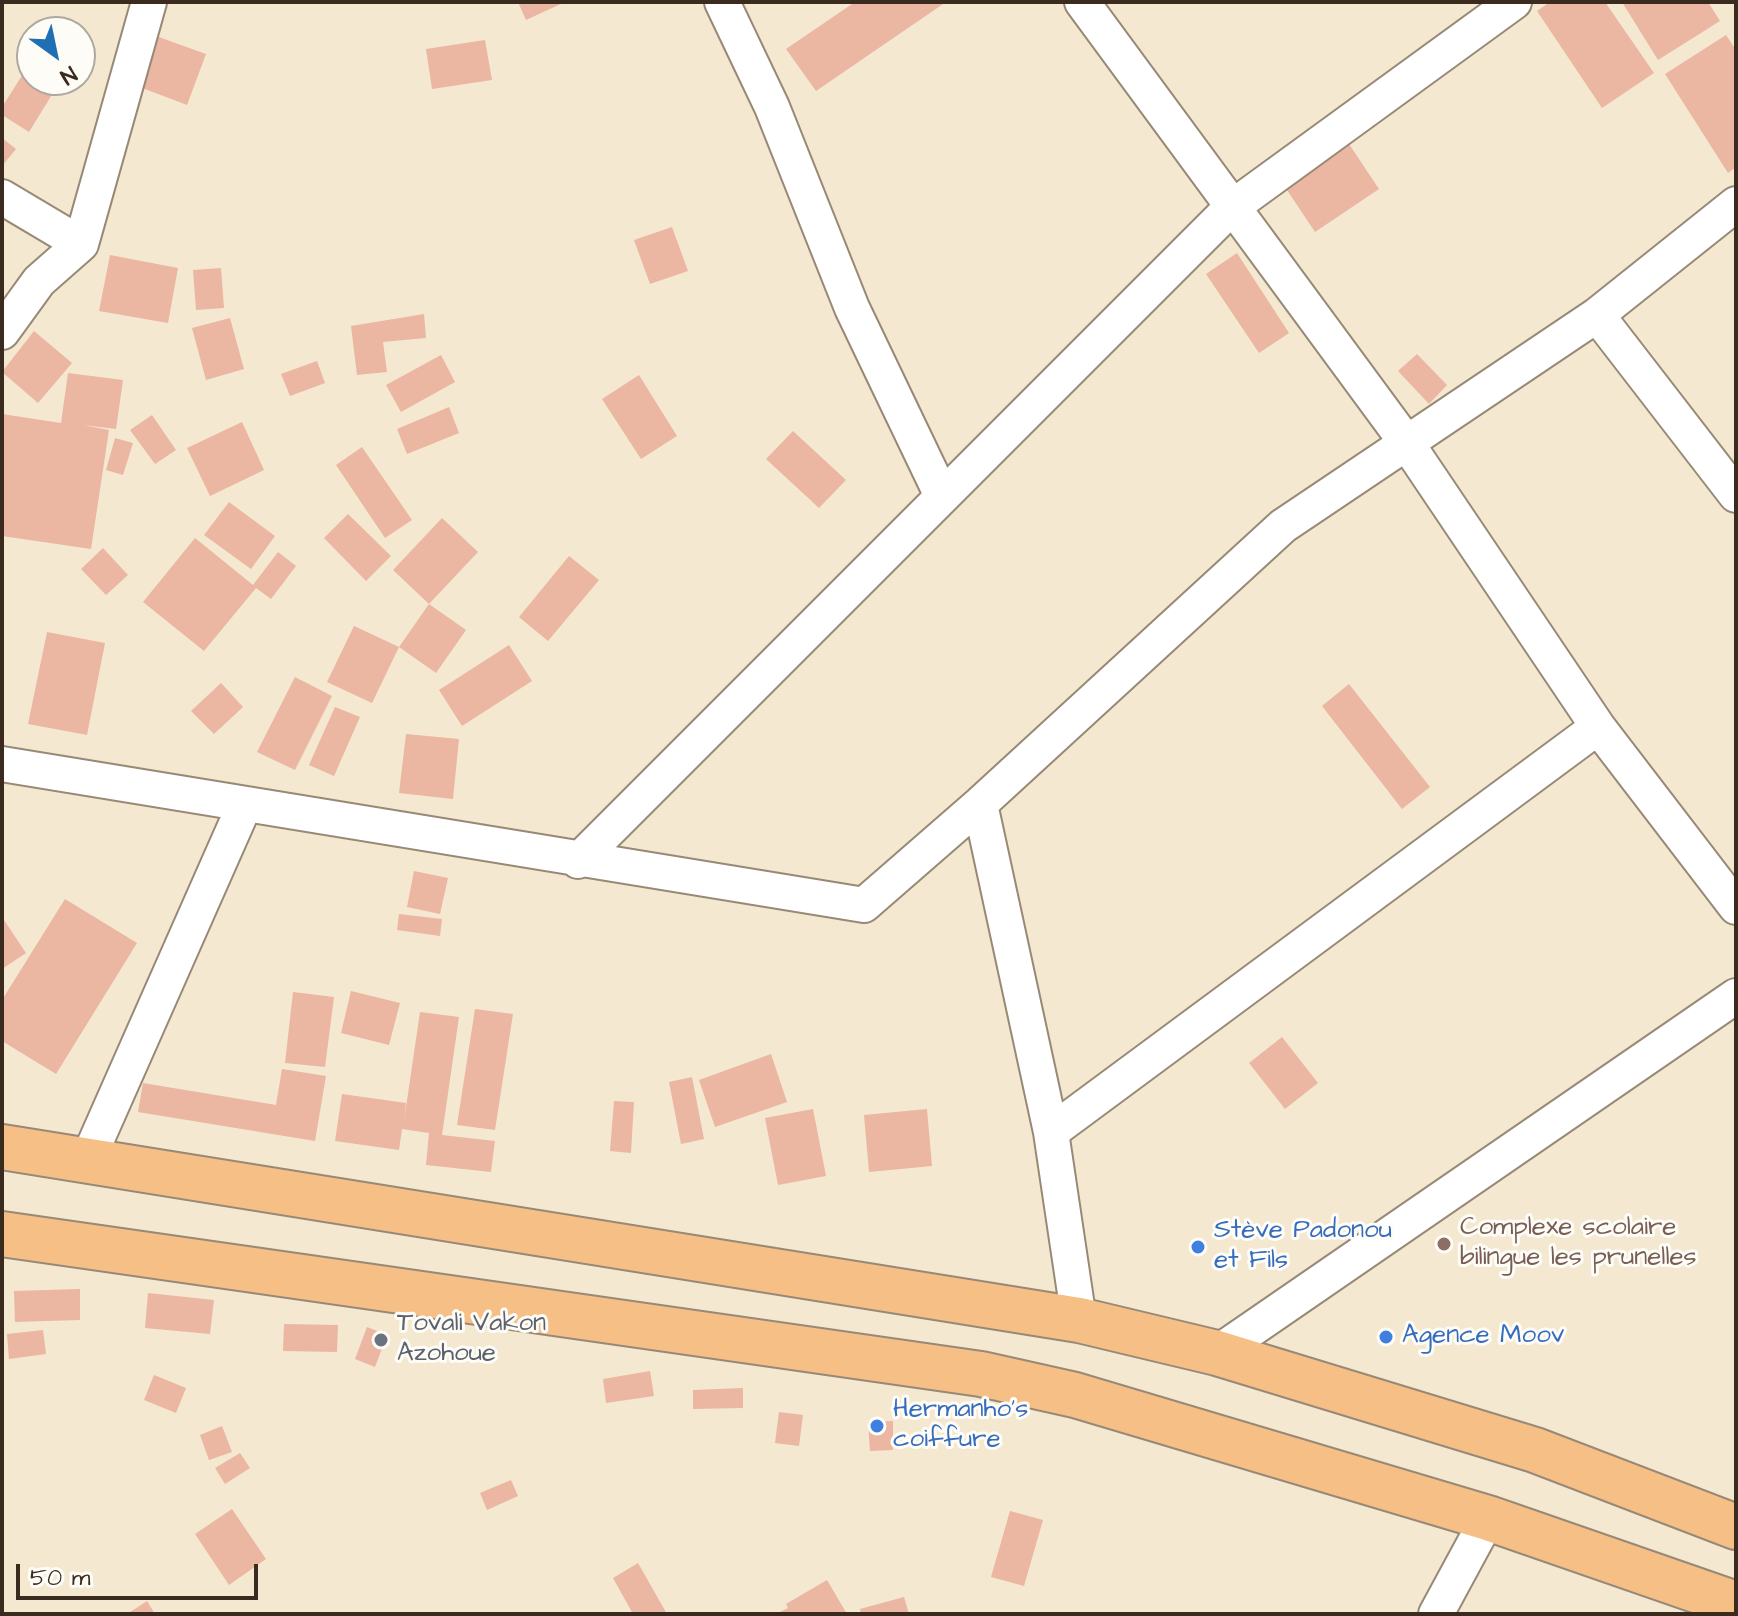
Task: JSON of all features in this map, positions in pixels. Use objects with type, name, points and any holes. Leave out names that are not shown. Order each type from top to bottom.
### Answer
[{"type":"highway","points":[[2,1147],[1079,1320],[1217,1353],[1535,1450],[1736,1527]]},
{"type":"highway","points":[[2,1234],[981,1374],[1075,1395],[1488,1518],[1736,1604]]},
{"type":"street","points":[[2,332],[39,281],[81,244],[149,2]]},
{"type":"street","points":[[722,2],[772,107],[852,308],[941,494]]},
{"type":"street","points":[[1082,2],[1406,442],[1598,727],[1736,907]]},
{"type":"street","points":[[578,861],[941,494],[1231,208],[1514,2]]},
{"type":"street","points":[[2,197],[81,244]]},
{"type":"street","points":[[2,764],[578,861],[864,905],[980,804],[1283,526],[1597,315],[1736,204]]},
{"type":"street","points":[[1597,315],[1736,495]]},
{"type":"street","points":[[1051,1132],[1598,727]]},
{"type":"street","points":[[88,1159],[245,804]]},
{"type":"street","points":[[980,804],[1051,1132],[1079,1320]]},
{"type":"street","points":[[1217,1353],[1736,996]]},
{"type":"street","points":[[1436,1614],[1488,1518]]},
{"type":"building","points":[[518,2],[565,2],[526,20]]},
{"type":"building","points":[[855,2],[946,2],[816,91],[786,49]]},
{"type":"building","points":[[1550,2],[1605,2],[1654,73],[1602,108],[1537,11]]},
{"type":"building","points":[[1622,2],[1708,2],[1720,21],[1658,60]]},
{"type":"building","points":[[1726,35],[1736,50],[1736,167],[1728,173],[1665,74]]},
{"type":"building","points":[[156,36],[206,54],[187,105],[137,86]]},
{"type":"building","points":[[485,40],[492,80],[432,89],[426,49]]},
{"type":"building","points":[[16,85],[16,96],[51,96],[29,132],[2,115],[2,107]]},
{"type":"building","points":[[2,138],[16,149],[2,166]]},
{"type":"building","points":[[1349,144],[1379,189],[1315,232],[1285,187]]},
{"type":"building","points":[[672,227],[688,271],[650,284],[634,240]]},
{"type":"building","points":[[1237,253],[1289,333],[1259,353],[1206,274]]},
{"type":"building","points":[[110,255],[178,268],[168,323],[99,311]]},
{"type":"building","points":[[221,268],[224,308],[196,310],[193,270]]},
{"type":"building","points":[[424,314],[426,338],[383,342],[387,372],[357,375],[351,326]]},
{"type":"building","points":[[230,318],[244,369],[206,380],[192,328]]},
{"type":"building","points":[[34,331],[72,363],[38,403],[2,372]]},
{"type":"building","points":[[1417,354],[1447,385],[1429,404],[1398,371]]},
{"type":"building","points":[[441,355],[455,382],[401,412],[386,385]]},
{"type":"building","points":[[317,361],[325,383],[290,396],[281,374]]},
{"type":"building","points":[[68,373],[123,380],[116,429],[83,425],[109,430],[91,549],[2,536],[2,414],[61,423]]},
{"type":"building","points":[[639,375],[677,436],[641,459],[602,399]]},
{"type":"building","points":[[449,407],[459,433],[407,454],[397,429]]},
{"type":"building","points":[[152,415],[176,450],[155,464],[130,430]]},
{"type":"building","points":[[242,422],[264,470],[210,496],[187,448]]},
{"type":"building","points":[[793,431],[846,480],[819,508],[766,459]]},
{"type":"building","points":[[115,438],[133,443],[123,475],[106,470]]},
{"type":"building","points":[[362,447],[412,520],[385,538],[336,465]]},
{"type":"building","points":[[229,502],[275,536],[251,569],[204,535]]},
{"type":"building","points":[[348,514],[391,556],[366,581],[324,538]]},
{"type":"building","points":[[442,518],[478,552],[429,604],[393,570]]},
{"type":"building","points":[[195,538],[253,585],[278,552],[296,566],[271,599],[256,588],[204,651],[143,602]]},
{"type":"building","points":[[103,548],[128,575],[106,595],[81,569]]},
{"type":"building","points":[[569,556],[599,580],[548,641],[519,617]]},
{"type":"building","points":[[429,604],[466,630],[436,673],[399,647]]},
{"type":"building","points":[[354,626],[399,647],[372,703],[327,682]]},
{"type":"building","points":[[47,632],[105,643],[87,735],[28,724]]},
{"type":"building","points":[[509,645],[532,681],[462,726],[439,690]]},
{"type":"building","points":[[295,677],[332,696],[295,770],[257,752]]},
{"type":"building","points":[[221,683],[243,707],[214,734],[191,711]]},
{"type":"building","points":[[1349,684],[1430,787],[1402,809],[1322,706]]},
{"type":"building","points":[[335,707],[360,717],[334,776],[309,765]]},
{"type":"building","points":[[406,734],[459,739],[453,799],[399,793]]},
{"type":"building","points":[[414,871],[448,878],[440,914],[407,907]]},
{"type":"building","points":[[65,899],[137,943],[56,1074],[2,1041],[2,1000]]},
{"type":"building","points":[[399,914],[442,919],[440,936],[397,930]]},
{"type":"building","points":[[2,917],[26,953],[2,969]]},
{"type":"building","points":[[351,991],[400,1003],[389,1045],[341,1033]]},
{"type":"building","points":[[293,992],[334,997],[325,1067],[285,1063]]},
{"type":"building","points":[[475,1009],[513,1014],[495,1130],[457,1125]]},
{"type":"building","points":[[420,1012],[459,1017],[442,1135],[495,1141],[491,1172],[426,1165],[429,1133],[402,1129],[399,1150],[335,1141],[342,1094],[406,1103],[404,1121]]},
{"type":"building","points":[[1282,1037],[1318,1083],[1285,1109],[1249,1063]]},
{"type":"building","points":[[771,1054],[787,1102],[715,1127],[699,1080]]},
{"type":"building","points":[[282,1069],[326,1076],[315,1141],[138,1112],[143,1083],[276,1105]]},
{"type":"building","points":[[692,1077],[704,1139],[681,1144],[669,1082]]},
{"type":"building","points":[[614,1101],[634,1102],[631,1153],[610,1151]]},
{"type":"building","points":[[813,1109],[826,1176],[778,1185],[765,1118]]},
{"type":"building","points":[[927,1109],[932,1166],[869,1172],[864,1115]]},
{"type":"building","points":[[80,1289],[80,1320],[15,1322],[14,1291]]},
{"type":"building","points":[[148,1293],[214,1300],[210,1334],[145,1328]]},
{"type":"building","points":[[284,1324],[338,1325],[337,1352],[283,1351]]},
{"type":"building","points":[[367,1327],[387,1335],[375,1367],[355,1359]]},
{"type":"building","points":[[43,1330],[46,1354],[9,1359],[7,1334]]},
{"type":"building","points":[[650,1371],[654,1396],[606,1403],[603,1379]]},
{"type":"building","points":[[154,1375],[186,1388],[176,1413],[144,1400]]},
{"type":"building","points":[[743,1388],[743,1408],[693,1409],[693,1390]]},
{"type":"building","points":[[779,1412],[803,1415],[799,1446],[775,1443]]},
{"type":"building","points":[[893,1421],[893,1450],[870,1451],[868,1422]]},
{"type":"building","points":[[222,1426],[232,1452],[209,1460],[200,1435]]},
{"type":"building","points":[[240,1453],[250,1468],[225,1484],[215,1468]]},
{"type":"building","points":[[511,1480],[518,1496],[487,1510],[480,1493]]},
{"type":"building","points":[[232,1509],[266,1559],[229,1585],[195,1534]]},
{"type":"building","points":[[1010,1511],[1043,1520],[1024,1586],[991,1577]]},
{"type":"building","points":[[638,1563],[667,1614],[633,1614],[613,1578]]},
{"type":"building","points":[[827,1580],[847,1614],[776,1614],[788,1608],[786,1604]]},
{"type":"building","points":[[904,1597],[909,1614],[861,1614],[860,1609]]},
{"type":"building","points":[[147,1601],[155,1614],[127,1614]]},
{"type":"place","name":"Complexe scolaire bilingue les prunelles","points":[[1444,1244]]},
{"type":"place","name":"Stève Padonou et Fils","points":[[1198,1247]]},
{"type":"place","name":"Agence Moov","points":[[1386,1337]]},
{"type":"place","name":"Tovali Vakon Azohoue","points":[[381,1340]]},
{"type":"place","name":"Hermanho's coiffure","points":[[877,1426]]}]
